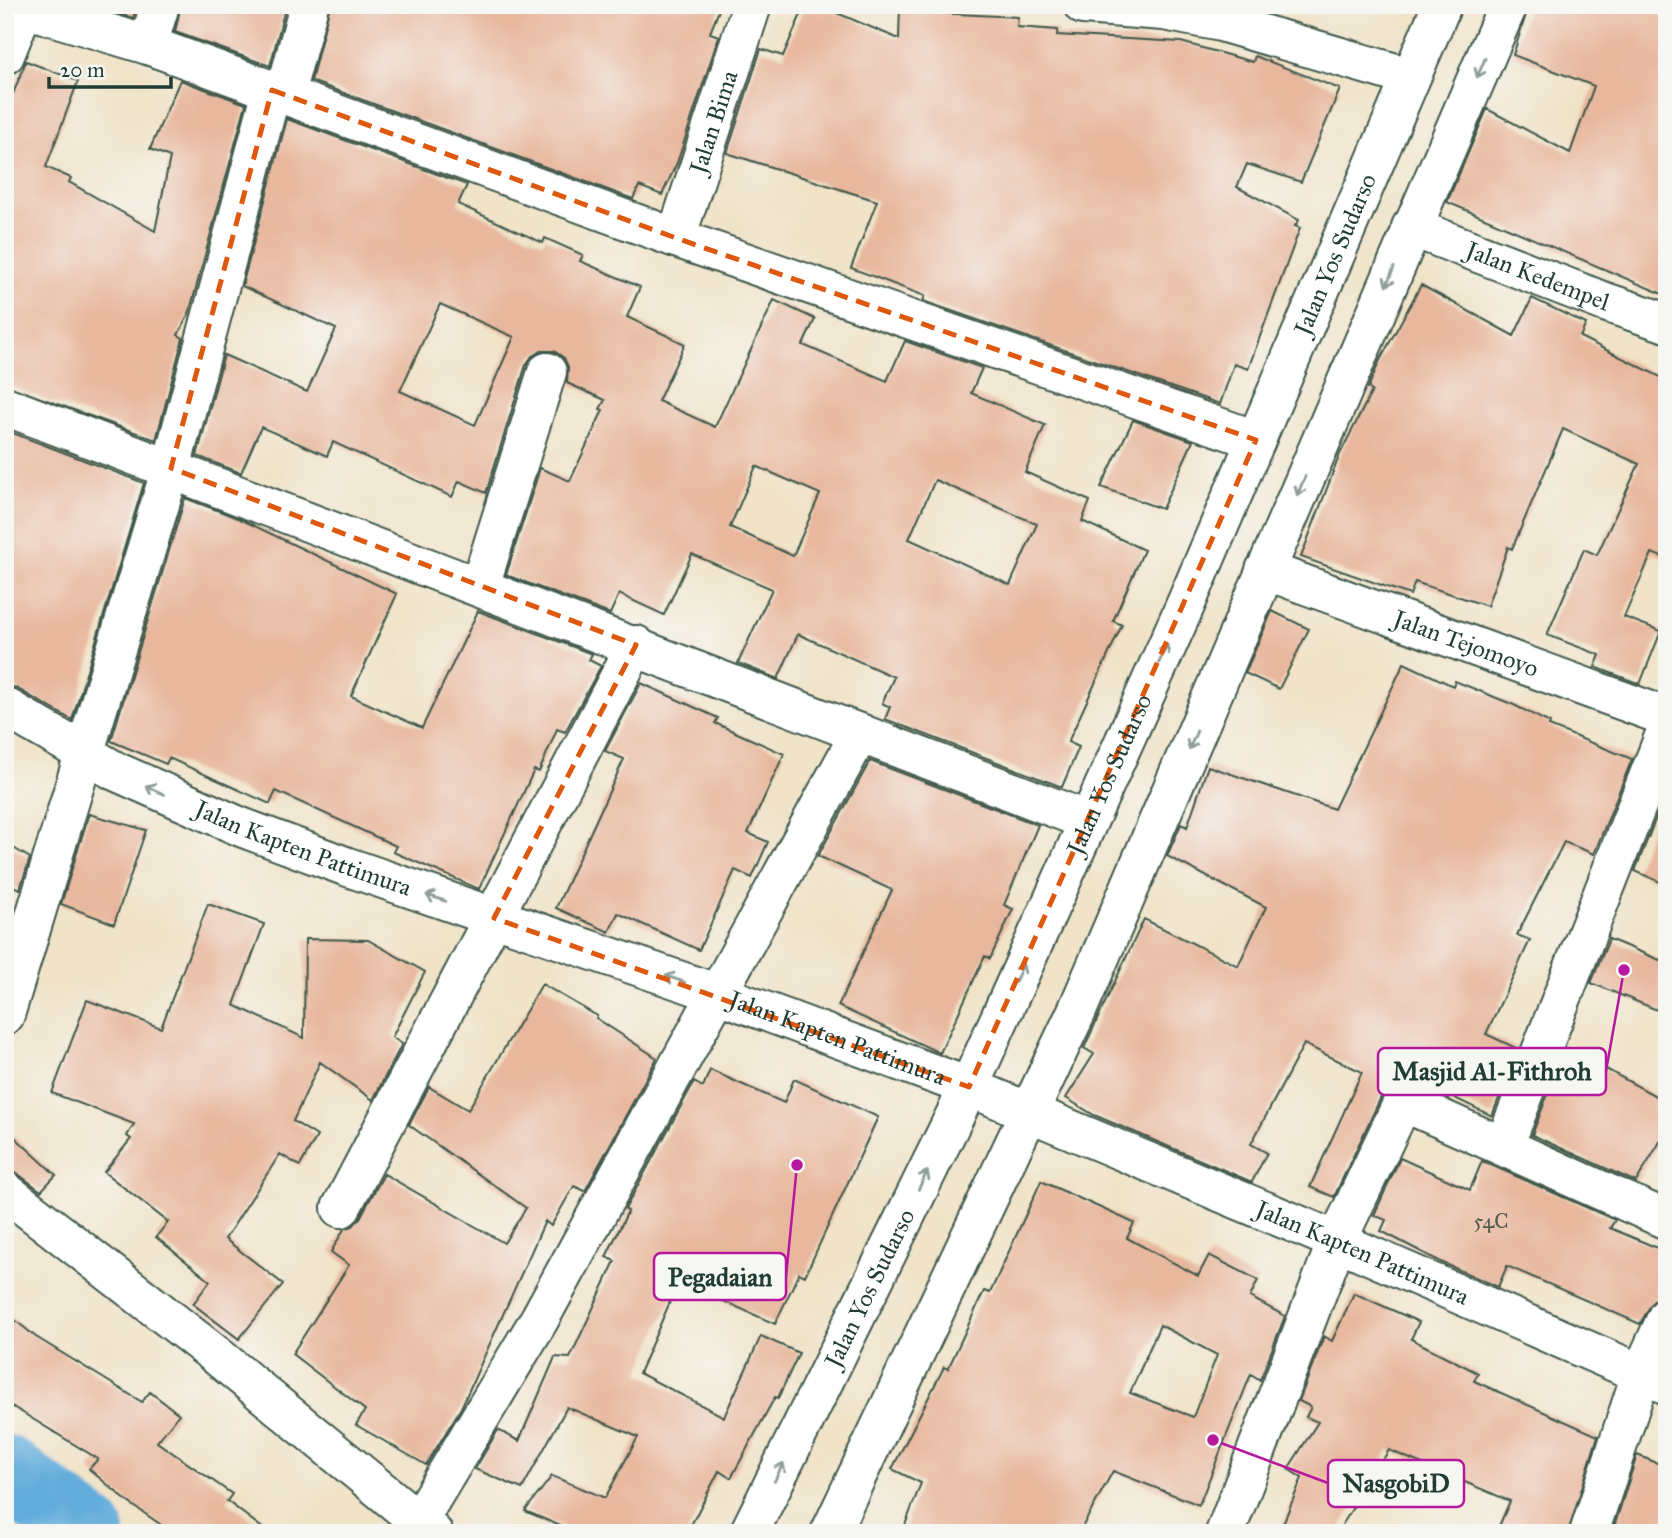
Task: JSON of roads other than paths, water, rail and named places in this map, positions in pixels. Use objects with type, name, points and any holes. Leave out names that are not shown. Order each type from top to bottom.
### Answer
[{"type":"street","points":[[148,45],[160,5]]},
{"type":"street","points":[[5,1015],[171,468],[278,92],[310,5]]},
{"type":"street","name":"Jalan Bima","points":[[676,239],[752,5]]},
{"type":"street","points":[[1083,5],[1164,11],[1221,22],[1409,77]]},
{"type":"street","name":"Jalan Yos Sudarso","points":[[749,1533],[969,1087],[1086,820],[1185,606],[1442,5]]},
{"type":"street","points":[[830,1533],[1077,1011],[1508,5]]},
{"type":"street","points":[[5,55],[21,6],[148,45],[676,239],[1256,440]]},
{"type":"street","name":"Jalan Kedempel","points":[[1411,227],[1605,302],[1667,323]]},
{"type":"street","points":[[480,586],[547,372]]},
{"type":"street","points":[[5,406],[636,645],[1086,820]]},
{"type":"street","name":"Jalan Tejomoyo","points":[[1265,570],[1667,717]]},
{"type":"street","points":[[341,1208],[636,645]]},
{"type":"street","name":"Jalan Kapten Pattimura","points":[[5,707],[85,751],[115,771],[241,827],[494,918],[716,993],[969,1087],[1337,1241],[1654,1379]]},
{"type":"street","points":[[1504,1146],[1667,729]]},
{"type":"street","points":[[5,1191],[307,1427],[426,1527],[860,733]]},
{"type":"street","points":[[1225,1533],[1337,1241],[1401,1106],[1418,1108],[1667,1220]]},
{"type":"street","points":[[1589,1533],[1654,1379],[1667,1317]]},
{"type":"waterway","points":[[5,1472],[88,1533]]},
{"type":"place","name":"Masjid Al-Fithroh","points":[[1624,970]]},
{"type":"place","name":"Pegadaian","points":[[797,1165]]},
{"type":"place","name":"NasgobiD","points":[[1213,1440]]}]
